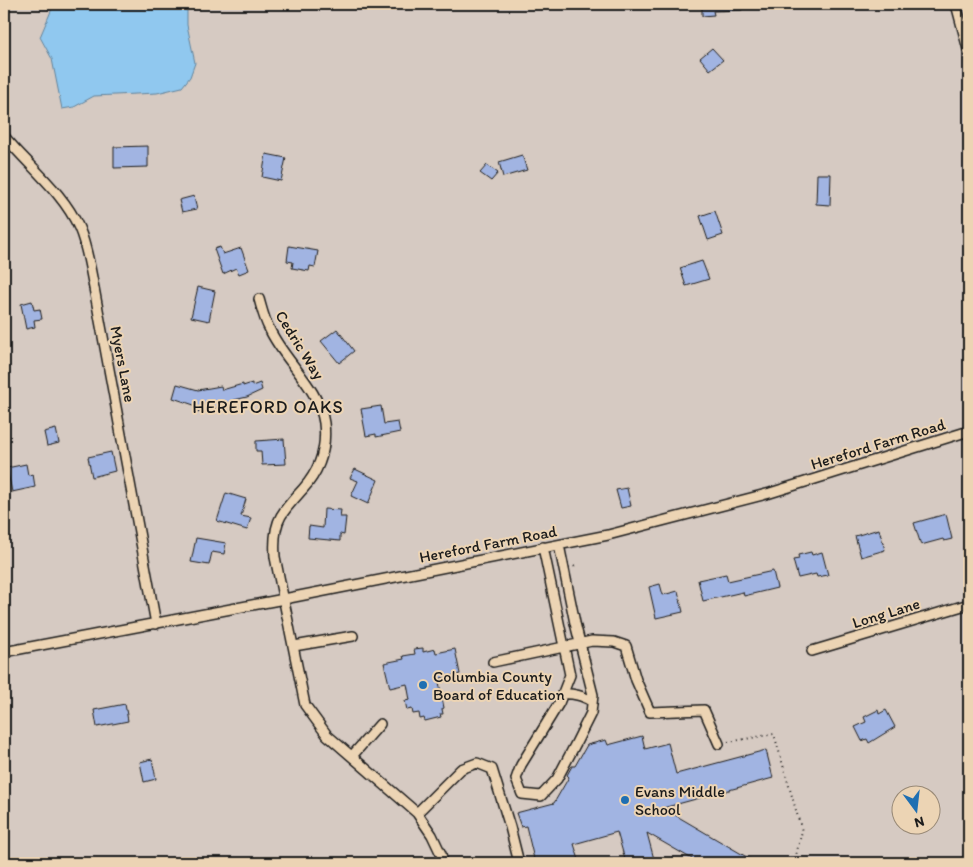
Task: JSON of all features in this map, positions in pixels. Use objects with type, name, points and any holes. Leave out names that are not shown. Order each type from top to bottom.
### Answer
[{"type":"street","points":[[956,4],[969,53]]},
{"type":"street","name":"Myers Lane","points":[[4,136],[56,193],[72,214],[84,240],[156,624]]},
{"type":"street","name":"Cedric Way","points":[[259,300],[269,329],[314,396],[324,421],[325,442],[322,460],[309,482],[290,503],[281,517],[276,529],[274,544],[305,705],[327,735],[417,813],[432,835],[444,863]]},
{"type":"street","name":"Hereford Farm Road","points":[[4,652],[608,535],[770,493],[969,431]]},
{"type":"street","points":[[543,547],[570,675],[559,703],[521,765],[516,779],[522,794],[540,796],[556,779],[591,713],[593,695],[559,545]]},
{"type":"street","name":"Long Lane","points":[[812,651],[969,604]]},
{"type":"street","points":[[294,646],[354,636]]},
{"type":"street","points":[[493,662],[580,642],[614,642],[626,646],[636,680],[650,712],[704,710],[720,744]]},
{"type":"street","points":[[562,694],[572,693],[592,702]]},
{"type":"street","points":[[352,756],[380,724]]},
{"type":"street","points":[[417,813],[461,769],[477,763],[492,769],[519,863]]},
{"type":"path","points":[[720,744],[774,734],[802,832],[794,863]]},
{"type":"water","points":[[54,4],[187,4],[187,25],[195,63],[190,77],[182,87],[157,93],[94,96],[74,107],[62,109],[52,59],[40,37]]},
{"type":"building","points":[[710,4],[742,4],[742,10],[713,11],[714,15],[702,16],[702,7],[710,6]]},
{"type":"building","points":[[712,48],[723,60],[710,70],[700,58]]},
{"type":"building","points":[[148,146],[148,167],[114,168],[114,147]]},
{"type":"building","points":[[266,154],[286,158],[281,181],[262,177]]},
{"type":"building","points":[[522,155],[527,170],[503,177],[499,162]]},
{"type":"building","points":[[487,165],[498,173],[491,181],[480,173]]},
{"type":"building","points":[[817,174],[831,174],[830,205],[816,204]]},
{"type":"building","points":[[194,196],[197,209],[182,212],[179,200]]},
{"type":"building","points":[[715,211],[723,235],[708,240],[700,216]]},
{"type":"building","points":[[289,246],[318,251],[315,267],[310,266],[309,271],[292,268],[293,262],[287,261]]},
{"type":"building","points":[[220,247],[223,254],[241,248],[249,270],[239,274],[236,268],[223,274],[214,249]]},
{"type":"building","points":[[702,261],[709,279],[686,286],[680,268]]},
{"type":"building","points":[[198,287],[215,291],[209,321],[191,317]]},
{"type":"building","points":[[32,301],[34,310],[40,309],[42,319],[34,320],[35,327],[26,329],[21,304]]},
{"type":"building","points":[[337,329],[354,351],[339,363],[321,341]]},
{"type":"building","points":[[252,383],[252,386],[260,383],[262,390],[247,397],[234,400],[235,404],[196,412],[194,405],[173,398],[177,384],[198,390],[221,386],[222,390]]},
{"type":"building","points":[[381,406],[384,424],[398,422],[400,432],[376,437],[376,434],[366,436],[361,409]]},
{"type":"building","points":[[56,429],[59,443],[47,446],[44,432]]},
{"type":"building","points":[[284,439],[286,464],[262,465],[261,451],[256,451],[256,441]]},
{"type":"building","points":[[111,452],[115,471],[92,477],[88,457]]},
{"type":"building","points":[[26,464],[28,475],[33,474],[35,487],[12,492],[7,468]]},
{"type":"building","points":[[355,469],[378,480],[368,504],[351,496],[358,481],[350,478]]},
{"type":"building","points":[[627,488],[631,506],[621,508],[616,490]]},
{"type":"building","points":[[226,493],[246,499],[241,516],[251,518],[247,530],[217,521]]},
{"type":"building","points":[[324,509],[341,510],[340,517],[346,517],[344,535],[340,534],[340,541],[308,538],[309,526],[323,528]]},
{"type":"building","points":[[946,514],[952,539],[944,541],[943,539],[921,545],[914,523]]},
{"type":"building","points":[[879,529],[885,550],[861,557],[855,536]]},
{"type":"building","points":[[196,538],[226,543],[224,554],[212,552],[209,565],[191,562]]},
{"type":"building","points":[[811,552],[812,555],[822,552],[828,575],[817,577],[816,574],[798,578],[793,560],[799,559],[798,555]]},
{"type":"building","points":[[773,571],[777,588],[744,596],[743,592],[703,601],[698,580],[726,574],[728,581]]},
{"type":"building","points":[[660,584],[663,595],[678,591],[683,612],[656,618],[649,587]]},
{"type":"building","name":"Columbia County Board of Education","points":[[423,648],[423,652],[435,649],[436,653],[455,649],[460,674],[441,678],[441,682],[439,682],[444,708],[442,709],[443,714],[440,714],[441,717],[425,721],[424,718],[420,719],[419,713],[413,714],[412,709],[407,710],[405,701],[410,700],[407,684],[390,688],[384,663],[404,659],[403,656],[415,654],[414,649]]},
{"type":"building","points":[[125,704],[128,721],[97,727],[94,710]]},
{"type":"building","points":[[878,710],[879,714],[886,710],[895,727],[869,743],[867,739],[862,741],[855,727],[866,722],[864,717]]},
{"type":"building","name":"Evans Middle School","points":[[642,736],[645,749],[668,743],[676,774],[766,750],[773,778],[663,808],[757,863],[699,863],[647,833],[655,863],[626,863],[617,832],[574,844],[580,863],[535,863],[526,826],[521,827],[516,813],[554,803],[569,777],[567,775],[572,766],[575,766],[587,745],[606,740],[608,745]]},
{"type":"building","points":[[152,759],[156,779],[144,782],[140,762]]},
{"type":"place","name":"Columbia County Board of Education","points":[[423,685]]},
{"type":"place","name":"Evans Middle School","points":[[625,800]]},
{"type":"district","name":"HEREFORD OAKS","points":[[268,407]]}]
